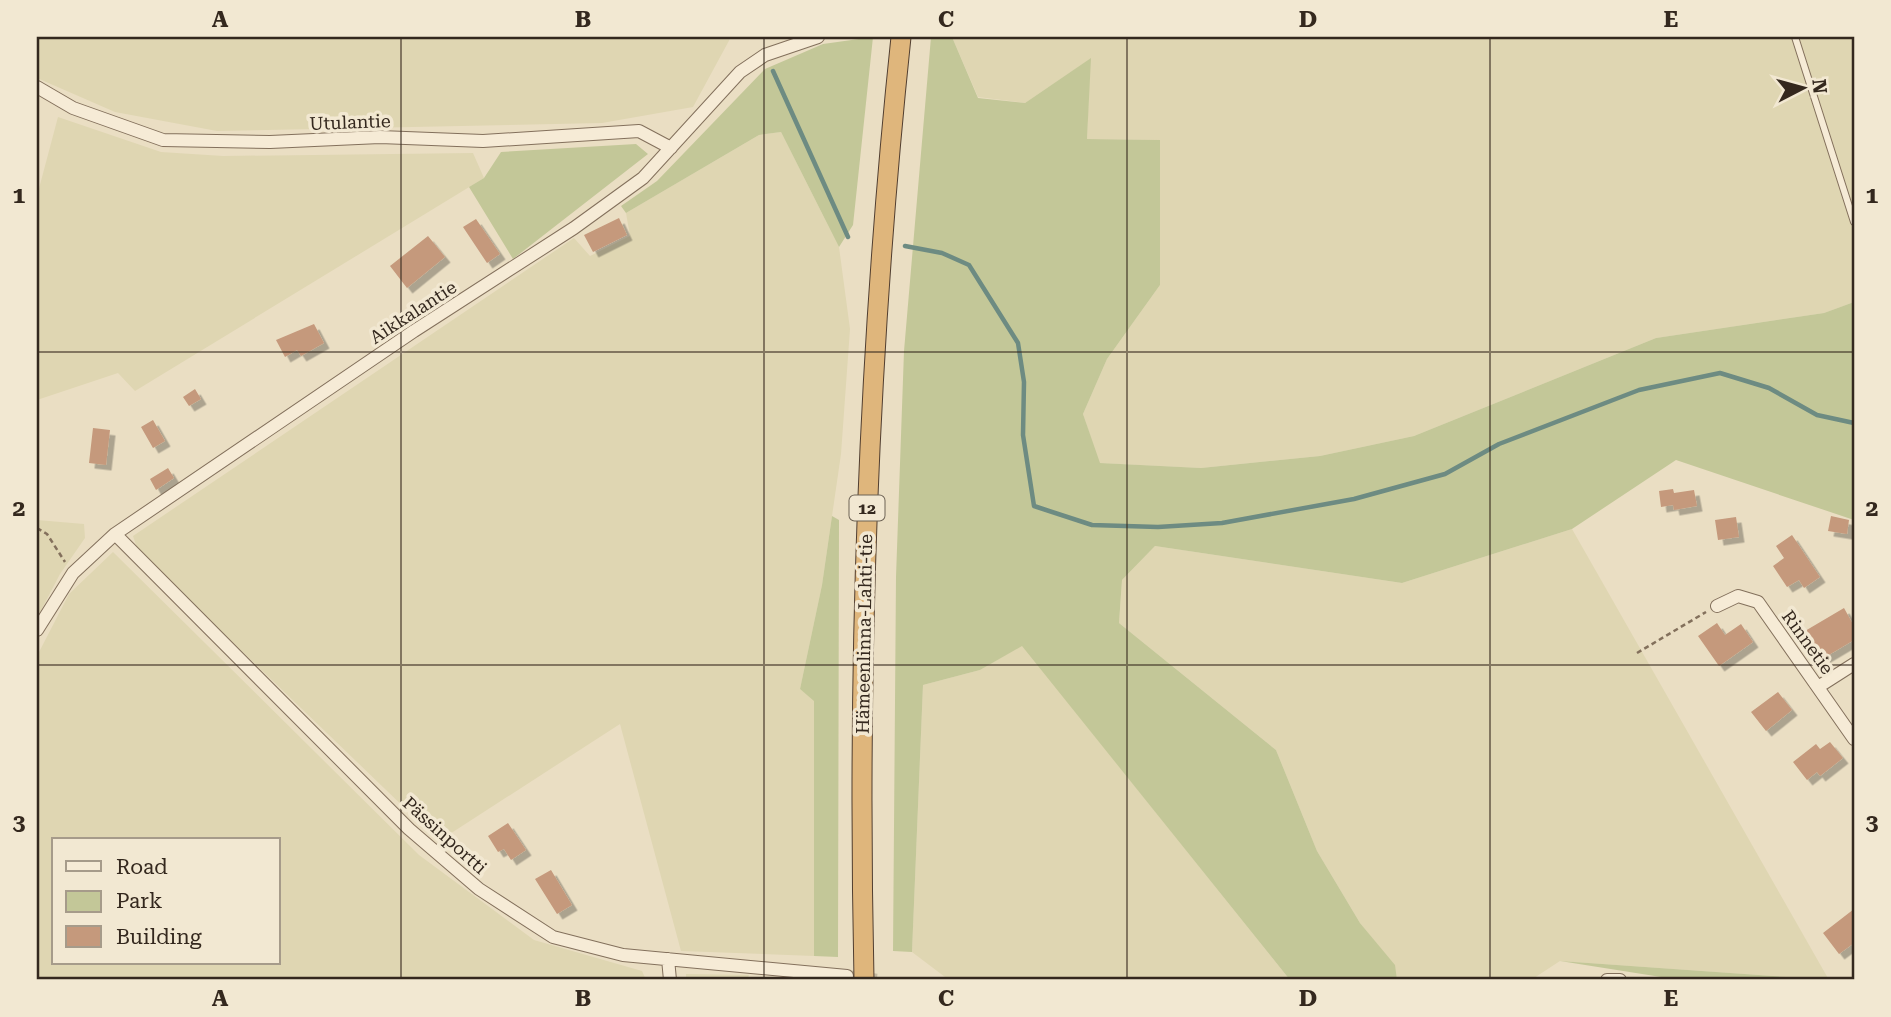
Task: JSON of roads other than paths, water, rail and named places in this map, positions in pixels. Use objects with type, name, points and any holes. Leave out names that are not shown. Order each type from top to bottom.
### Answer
[{"type":"highway","name":"Hämeenlinna-Lahti-tie","points":[[855,978],[866,521],[881,263],[901,37]]},
{"type":"street","name":"Aikkalantie","points":[[37,630],[73,573],[115,534],[414,331],[573,228],[643,178],[740,72],[765,55],[818,37]]},
{"type":"street","name":"Utulantie","points":[[37,87],[73,108],[163,140],[270,142],[380,136],[483,141],[639,131],[671,148]]},
{"type":"street","name":"Pässinportti","points":[[115,534],[409,829],[478,889],[552,937],[623,955],[855,978]]},
{"type":"street","name":"Rinnetie","points":[[1717,606],[1738,596],[1758,602],[1854,739]]},
{"type":"street","points":[[1818,687],[1854,664]]},
{"type":"street","points":[[668,959],[670,980]]},
{"type":"street","points":[[1607,980],[1620,980]]},
{"type":"lane","points":[[1795,37],[1854,222]]},
{"type":"waterway","points":[[773,71],[848,237]]},
{"type":"waterway","points":[[905,246],[942,253],[969,265],[1018,343],[1024,382],[1023,435],[1034,506],[1092,525],[1158,527],[1222,523],[1354,499],[1445,474],[1499,444],[1639,390],[1720,373],[1769,388],[1817,415],[1854,423]]},
{"type":"tunnel","points":[[847,976],[879,980]]}]
